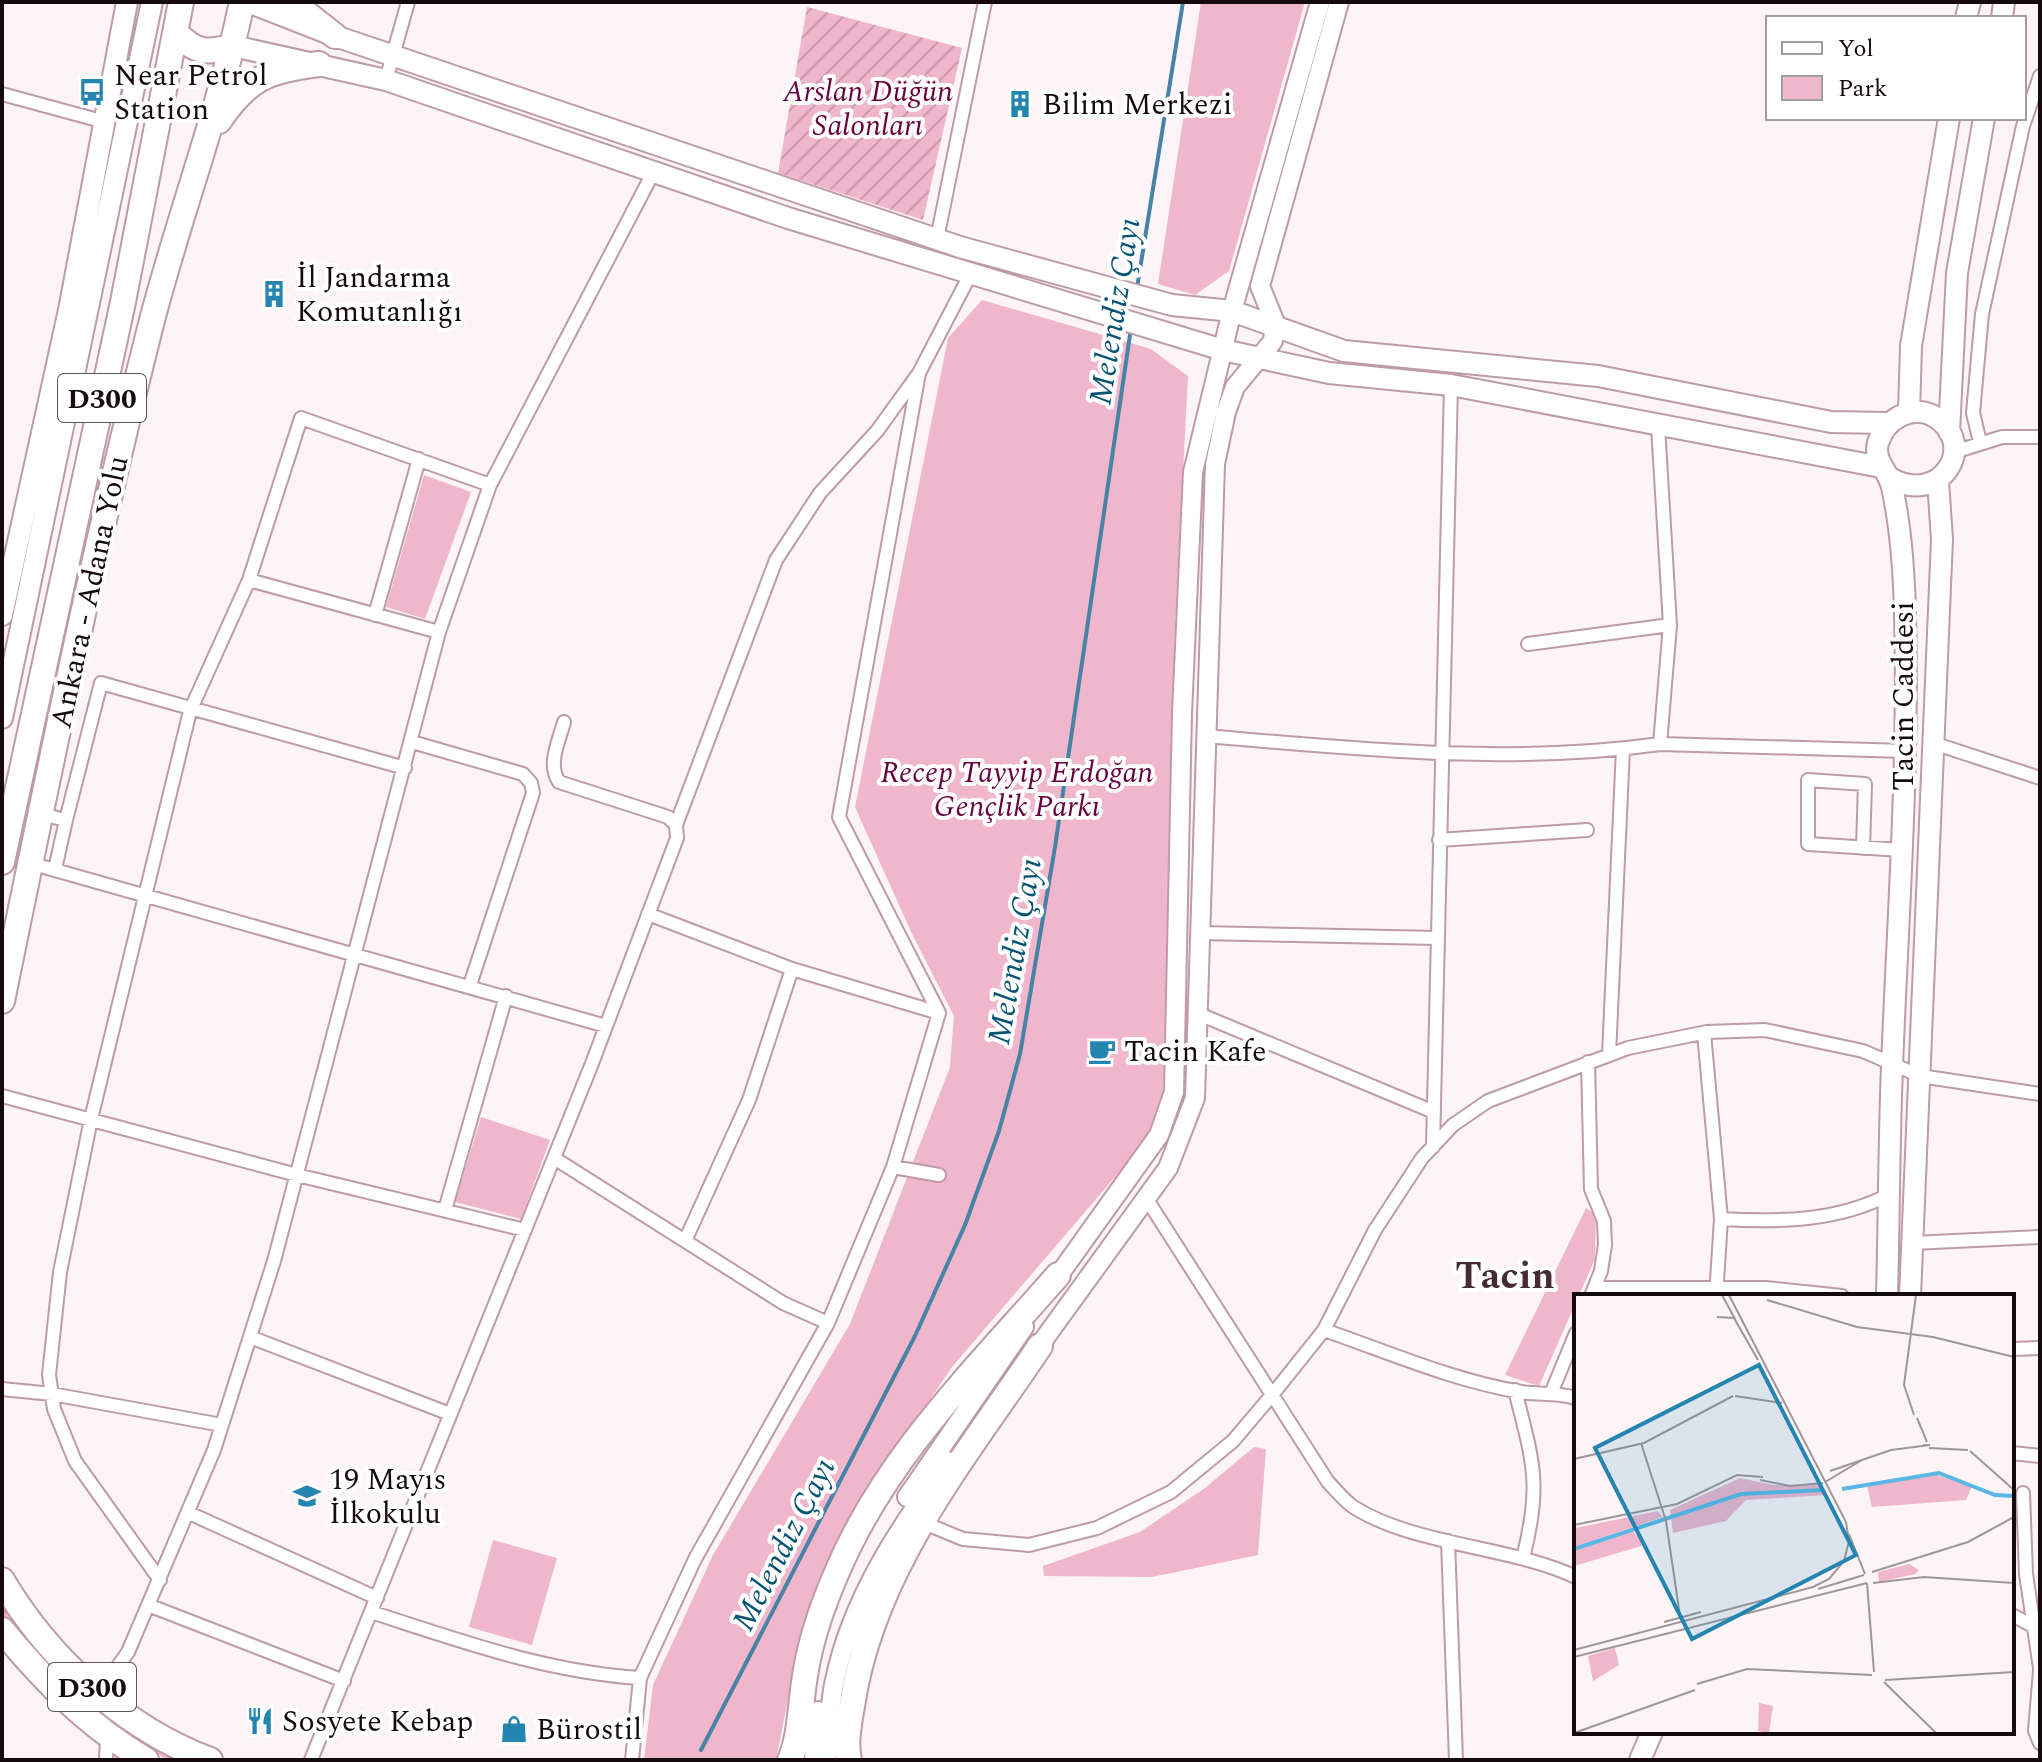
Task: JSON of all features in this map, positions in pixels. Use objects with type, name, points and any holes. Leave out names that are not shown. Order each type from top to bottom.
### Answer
[{"type":"highway","name":"Ankara - Adana Yolu","points":[[2,862],[123,302],[181,2]]},
{"type":"highway","name":"Ankara - Adana Yolu","points":[[2,1001],[124,432],[156,307],[233,46],[242,2]]},
{"type":"highway","points":[[292,2],[335,36]]},
{"type":"highway","points":[[176,33],[192,50],[209,53],[233,46]]},
{"type":"highway","points":[[208,136],[236,95],[259,78],[286,68],[319,64]]},
{"type":"highway","points":[[790,1760],[796,1748],[805,1672],[820,1621],[837,1571],[873,1503],[949,1396],[1058,1275]]},
{"type":"highway","points":[[849,1760],[847,1735],[862,1652],[891,1576],[1040,1346]]},
{"type":"highway","name":"D300","points":[[2,1580],[40,1635],[99,1693],[154,1733],[210,1760]]},
{"type":"highway","name":"D300","points":[[2,1630],[106,1748],[146,1760]]},
{"type":"main road","points":[[2,615],[69,310],[127,2]]},
{"type":"main road","points":[[2,718],[152,2]]},
{"type":"main road","points":[[248,2],[335,36],[937,239],[1111,291],[1172,305],[1232,311],[1275,323],[1344,351],[1598,376],[1831,422],[1889,423],[1909,412],[1935,417],[1949,432]]},
{"type":"main road","points":[[814,1760],[825,1673],[840,1625],[868,1561],[899,1509],[1058,1275],[1159,1135],[1174,1092],[1182,713],[1193,472],[1232,311],[1320,2]]},
{"type":"main road","points":[[827,1760],[835,1677],[853,1622],[878,1568],[909,1515],[984,1412],[1040,1346],[1168,1168],[1195,1098],[1215,464],[1235,387],[1273,341],[1275,323],[1260,286],[1339,2]]},
{"type":"main road","points":[[233,46],[386,80],[970,275],[1223,350],[1329,373],[1451,385],[1886,473],[1905,487],[1922,488],[1938,481],[1950,467],[1954,452],[1949,432],[1957,273],[1984,120]]},
{"type":"main road","points":[[1909,412],[1911,346],[1949,120]]},
{"type":"main road","name":"Tacin Caddesi","points":[[1887,1294],[1892,1065],[1905,751],[1905,611],[1897,513],[1878,444],[1889,423]]},
{"type":"main road","name":"Tacin Caddesi","points":[[1910,1294],[1942,539],[1938,481]]},
{"type":"main road","points":[[1640,1760],[1651,1734]]},
{"type":"main road","points":[[1651,1734],[1654,1760]]},
{"type":"street","points":[[386,80],[408,2]]},
{"type":"street","points":[[937,239],[985,2]]},
{"type":"street","points":[[2026,117],[2040,76]]},
{"type":"street","points":[[2,94],[105,122]]},
{"type":"street","points":[[1980,442],[1973,413],[1982,314],[2025,120]]},
{"type":"street","points":[[99,1693],[128,1652],[189,1513],[222,1425],[297,1175],[439,632],[490,485],[654,171]]},
{"type":"street","points":[[311,1760],[606,1026],[677,838],[676,825],[776,560],[820,493],[877,431],[919,373],[970,275]]},
{"type":"street","points":[[632,1760],[640,1678],[695,1559],[828,1323],[893,1167],[939,1013],[839,817],[919,373]]},
{"type":"street","points":[[1433,1147],[1451,385]]},
{"type":"street","points":[[160,1580],[75,1461],[52,1394],[49,1375],[60,1272],[91,1119],[190,711],[249,580],[301,418],[490,485]]},
{"type":"street","points":[[1658,426],[1670,625],[1660,744]]},
{"type":"street","points":[[1954,452],[2002,437],[2040,437]]},
{"type":"street","points":[[375,615],[419,459]]},
{"type":"street","points":[[249,580],[439,632]]},
{"type":"street","points":[[1528,644],[1670,625]]},
{"type":"street","points":[[55,869],[101,683],[190,711],[405,768]]},
{"type":"street","points":[[564,722],[553,762],[553,773],[559,782],[654,811],[676,825]]},
{"type":"street","points":[[1206,736],[1441,756],[1623,749],[1660,744],[1905,751]]},
{"type":"street","points":[[412,742],[523,774],[531,783],[533,793],[470,985]]},
{"type":"street","points":[[1933,743],[1974,753],[2040,778]]},
{"type":"street","points":[[1609,1055],[1623,749]]},
{"type":"street","points":[[1863,848],[1865,784],[1808,780],[1808,844],[1863,848],[1902,850]]},
{"type":"street","points":[[40,814],[66,820]]},
{"type":"street","points":[[1439,840],[1587,830]]},
{"type":"street","points":[[30,863],[143,897],[470,985],[606,1026]]},
{"type":"street","points":[[648,914],[792,969],[939,1013]]},
{"type":"street","points":[[1198,933],[1437,938]]},
{"type":"street","points":[[685,1241],[749,1100],[792,969]]},
{"type":"street","points":[[445,1210],[506,996]]},
{"type":"street","points":[[1199,1014],[1434,1112]]},
{"type":"street","points":[[924,1523],[963,1539],[1029,1545],[1097,1528],[1171,1492],[1233,1441],[1324,1330],[1375,1230],[1433,1147],[1453,1125],[1488,1101],[1588,1062],[1704,1033],[1765,1030],[1863,1051],[1920,1076],[2040,1094]]},
{"type":"street","points":[[1704,1033],[1721,1219],[1716,1292]]},
{"type":"street","points":[[1588,1062],[1591,1189],[1604,1221],[1605,1236],[1601,1271],[1592,1292],[1716,1292],[1766,1288],[1823,1294]]},
{"type":"street","points":[[2,1096],[297,1175],[525,1230]]},
{"type":"street","points":[[554,1158],[783,1303],[828,1323]]},
{"type":"street","points":[[893,1167],[939,1175]]},
{"type":"street","points":[[1721,1219],[1802,1220],[1863,1209],[1890,1194]]},
{"type":"street","points":[[1146,1198],[1328,1482],[1355,1508],[1448,1541],[1523,1558],[1574,1576]]},
{"type":"street","points":[[1912,1243],[2040,1237]]},
{"type":"street","points":[[1324,1330],[1515,1390],[1552,1391],[1574,1397]]},
{"type":"street","points":[[250,1337],[450,1414]]},
{"type":"street","points":[[1552,1391],[1574,1338]]},
{"type":"street","points":[[2014,1349],[2040,1348]]},
{"type":"street","points":[[2,1389],[52,1394],[222,1425]]},
{"type":"street","points":[[1515,1390],[1536,1472],[1534,1515],[1523,1558]]},
{"type":"street","points":[[2014,1447],[2035,1456]]},
{"type":"street","points":[[2014,1453],[2035,1456]]},
{"type":"street","points":[[2023,1493],[2031,1625],[2040,1669],[2035,1731],[2040,1743]]},
{"type":"street","points":[[189,1513],[377,1598]]},
{"type":"street","points":[[1448,1541],[1456,1760]]},
{"type":"street","points":[[148,1605],[344,1681]]},
{"type":"street","points":[[371,1612],[486,1649],[584,1674],[640,1678]]},
{"type":"street","points":[[2014,1616],[2031,1625]]},
{"type":"green space","points":[[1201,2],[1305,2],[1229,271],[1195,295],[1158,284]]},
{"type":"green space","name":"Arslan Düğün Salonları","points":[[807,7],[962,48],[923,220],[778,173]]},
{"type":"green space","name":"Recep Tayyip Erdoğan Gençlik Parkı","points":[[982,300],[1151,349],[1188,376],[1175,626],[1169,1032],[1164,1108],[1151,1135],[952,1367],[877,1479],[836,1550],[803,1624],[776,1760],[644,1760],[653,1685],[713,1555],[850,1324],[950,1067],[954,1016],[912,934],[855,807],[948,338]]},
{"type":"green space","points":[[424,475],[471,492],[425,619],[386,607]]},
{"type":"green space","points":[[481,1117],[550,1140],[521,1219],[455,1202]]},
{"type":"green space","points":[[1586,1208],[1596,1215],[1595,1259],[1580,1294],[1574,1294],[1574,1307],[1539,1386],[1505,1375]]},
{"type":"green space","points":[[1254,1447],[1266,1449],[1258,1555],[1152,1577],[1044,1576],[1043,1566],[1140,1532],[1205,1488]]},
{"type":"green space","points":[[493,1540],[557,1558],[532,1645],[469,1627]]},
{"type":"green space","points":[[2,1592],[20,1618],[202,1760],[167,1760],[89,1709],[9,1627],[2,1617]]},
{"type":"waterway","name":"Melendiz Çayı","points":[[1137,288],[1183,2]]},
{"type":"waterway","name":"Melendiz Çayı","points":[[701,1750],[915,1336],[965,1225],[999,1131],[1020,1054],[1055,847],[1131,328]]},
{"type":"place","name":"Near Petrol Station","points":[[92,92]]},
{"type":"place","name":"Bilim Merkezi","points":[[1020,104]]},
{"type":"place","name":"İl Jandarma Komutanlığı","points":[[274,294]]},
{"type":"place","name":"Tacin Kafe","points":[[1102,1051]]},
{"type":"place","name":"19 Mayıs İlkokulu","points":[[307,1496]]},
{"type":"place","name":"Sosyete Kebap","points":[[260,1721]]},
{"type":"place","name":"Bürostil","points":[[514,1729]]},
{"type":"district","name":"Tacin","points":[[1505,1275]]}]
